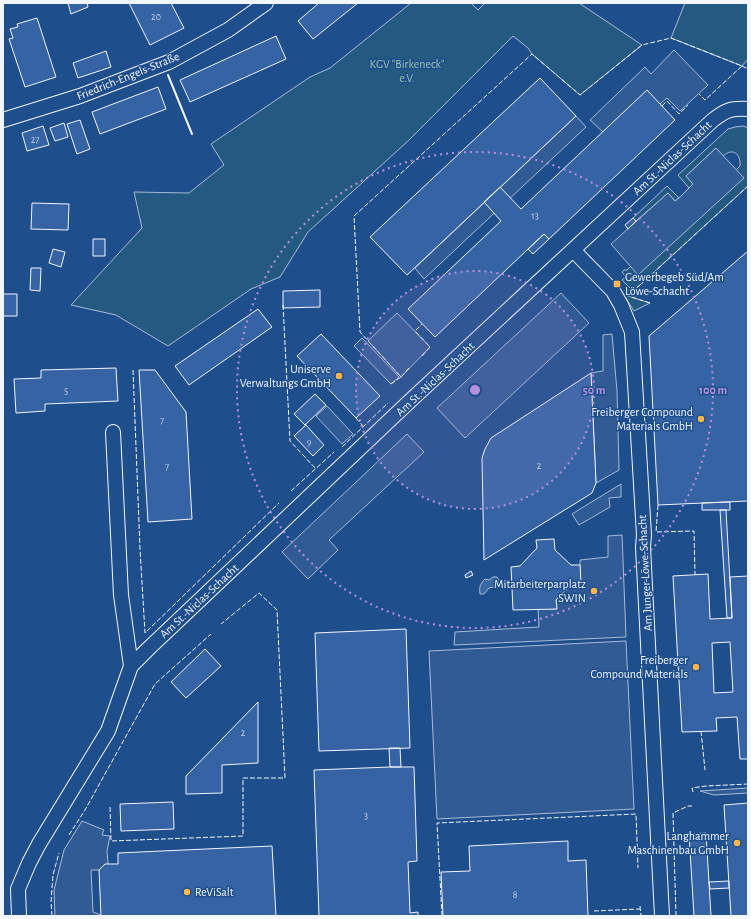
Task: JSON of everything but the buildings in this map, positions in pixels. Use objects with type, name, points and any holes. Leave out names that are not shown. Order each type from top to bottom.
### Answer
[{"type":"street","name":"Friedrich-Engels-Straße","points":[[3,120],[80,96],[168,62],[228,30],[266,3]]},
{"type":"street","name":"Am St.-Niclas-Schacht","points":[[19,916],[18,889],[29,863],[108,731],[131,666],[412,399],[713,120],[724,112],[738,108],[748,109]]},
{"type":"street","name":"Am Junger-Löwe-Schacht","points":[[573,250],[613,291],[632,332],[644,535],[644,562],[662,916]]},
{"type":"street","name":"Am St.-Niclas-Schacht","points":[[113,432],[121,595],[131,666]]},
{"type":"green space","name":"KGV \"Birkeneck\" e.V.","points":[[411,3],[471,3],[478,10],[485,3],[579,3],[642,45],[580,95],[513,36],[408,141],[308,232],[280,277],[251,289],[168,346],[116,315],[71,305],[142,228],[134,192],[189,193],[224,165],[211,144],[310,77],[330,68]]},
{"type":"green space","points":[[685,3],[748,3],[748,59],[742,66],[671,38]]},
{"type":"green space","points":[[743,126],[748,128],[748,186],[628,296],[650,303],[634,311],[624,295],[631,289],[622,280],[626,277],[622,272],[631,266],[638,274],[743,178],[736,170],[740,166],[738,155],[730,152],[723,156],[716,148],[686,176],[693,184],[689,188],[678,175],[728,129]]},
{"type":"green space","points":[[667,186],[679,198],[675,201],[668,193],[636,221],[633,218]]},
{"type":"shaded area","points":[[674,50],[708,85],[680,111],[667,98],[660,104],[603,132],[590,120],[645,67],[651,74]]},
{"type":"shaded area","points":[[576,116],[586,127],[424,279],[415,268]]},
{"type":"shaded area","points":[[716,148],[744,178],[638,275],[611,244],[668,193],[675,201],[679,198],[693,184],[686,176]]},
{"type":"shaded area","points":[[561,293],[589,323],[465,438],[437,408]]},
{"type":"shaded area","points":[[397,313],[430,347],[401,377],[368,341]]},
{"type":"shaded area","points":[[612,334],[617,391],[619,470],[596,483],[591,373],[603,371],[603,335]]},
{"type":"shaded area","points":[[362,338],[399,377],[391,384],[354,346]]},
{"type":"shaded area","points":[[327,406],[353,434],[342,444],[316,416]]},
{"type":"shaded area","points":[[407,434],[424,452],[329,540],[338,550],[308,579],[282,552]]},
{"type":"shaded area","points":[[621,484],[621,497],[609,498],[610,507],[579,525],[572,514]]},
{"type":"shaded area","name":"Mitarbeiterparplatz SWIN","points":[[622,535],[626,637],[454,645],[455,632],[539,627],[538,609],[556,609],[556,600],[572,583],[580,582],[580,560],[608,557],[608,536]]},
{"type":"shaded area","points":[[493,577],[497,577],[500,583],[498,586],[489,588],[484,594],[480,594],[482,582],[485,579],[489,580]]},
{"type":"shaded area","points":[[626,641],[634,809],[437,819],[429,651]]},
{"type":"shaded area","points":[[748,788],[748,793],[714,795],[700,791]]},
{"type":"shaded area","points":[[82,821],[104,830],[102,835],[110,836],[107,851],[108,864],[99,870],[91,870],[93,912],[101,916],[55,916],[54,890],[64,850]]},
{"type":"fence","points":[[409,368],[401,377],[360,332],[354,216],[532,54],[580,95],[642,45],[671,38],[742,66],[705,100],[699,94]]},
{"type":"fence","points":[[742,66],[748,69]]},
{"type":"fence","points":[[662,106],[667,101],[679,114],[688,105]]},
{"type":"fence","points":[[650,303],[628,296],[748,186]]},
{"type":"fence","points":[[283,305],[290,441],[316,469]]},
{"type":"fence","points":[[422,324],[415,331],[430,347],[422,356]]},
{"type":"fence","points":[[133,370],[145,633],[279,503]]},
{"type":"fence","points":[[391,384],[401,377]]},
{"type":"fence","points":[[342,447],[388,403]]},
{"type":"fence","points":[[356,418],[363,426]]},
{"type":"fence","points":[[291,491],[334,452]]},
{"type":"fence","points":[[658,505],[656,532],[694,531],[695,575]]},
{"type":"fence","points":[[110,807],[111,841],[243,836],[243,778],[285,778],[277,610],[259,593],[221,624]]},
{"type":"fence","points":[[69,835],[85,810],[155,684],[211,634]]},
{"type":"fence","points":[[701,731],[705,770]]},
{"type":"fence","points":[[693,792],[692,788],[748,784]]},
{"type":"fence","points":[[676,916],[673,813],[688,806],[692,806]]},
{"type":"fence","points":[[442,916],[437,823],[636,814],[638,868]]},
{"type":"fence","points":[[52,916],[51,902],[53,875],[59,853]]},
{"type":"fence","points":[[640,906],[641,916]]},
{"type":"fence","points":[[594,911],[640,909]]},
{"type":"wall","points":[[168,75],[192,134]]},
{"type":"place","name":"Gewerbegeb Süd/Am Löwe-Schacht","points":[[617,284]]},
{"type":"place","name":"Uniserve Verwaltungs GmbH","points":[[339,376]]},
{"type":"place","name":"Freiberger Compound Materials GmbH","points":[[701,419]]},
{"type":"place","name":"Mitarbeiterparplatz SWIN","points":[[594,591]]},
{"type":"place","name":"Freiberger Compound Materials","points":[[696,667]]},
{"type":"place","name":"Langhammer Maschinenbau GmbH","points":[[737,843]]},
{"type":"place","name":"ReViSalt","points":[[187,892]]}]
